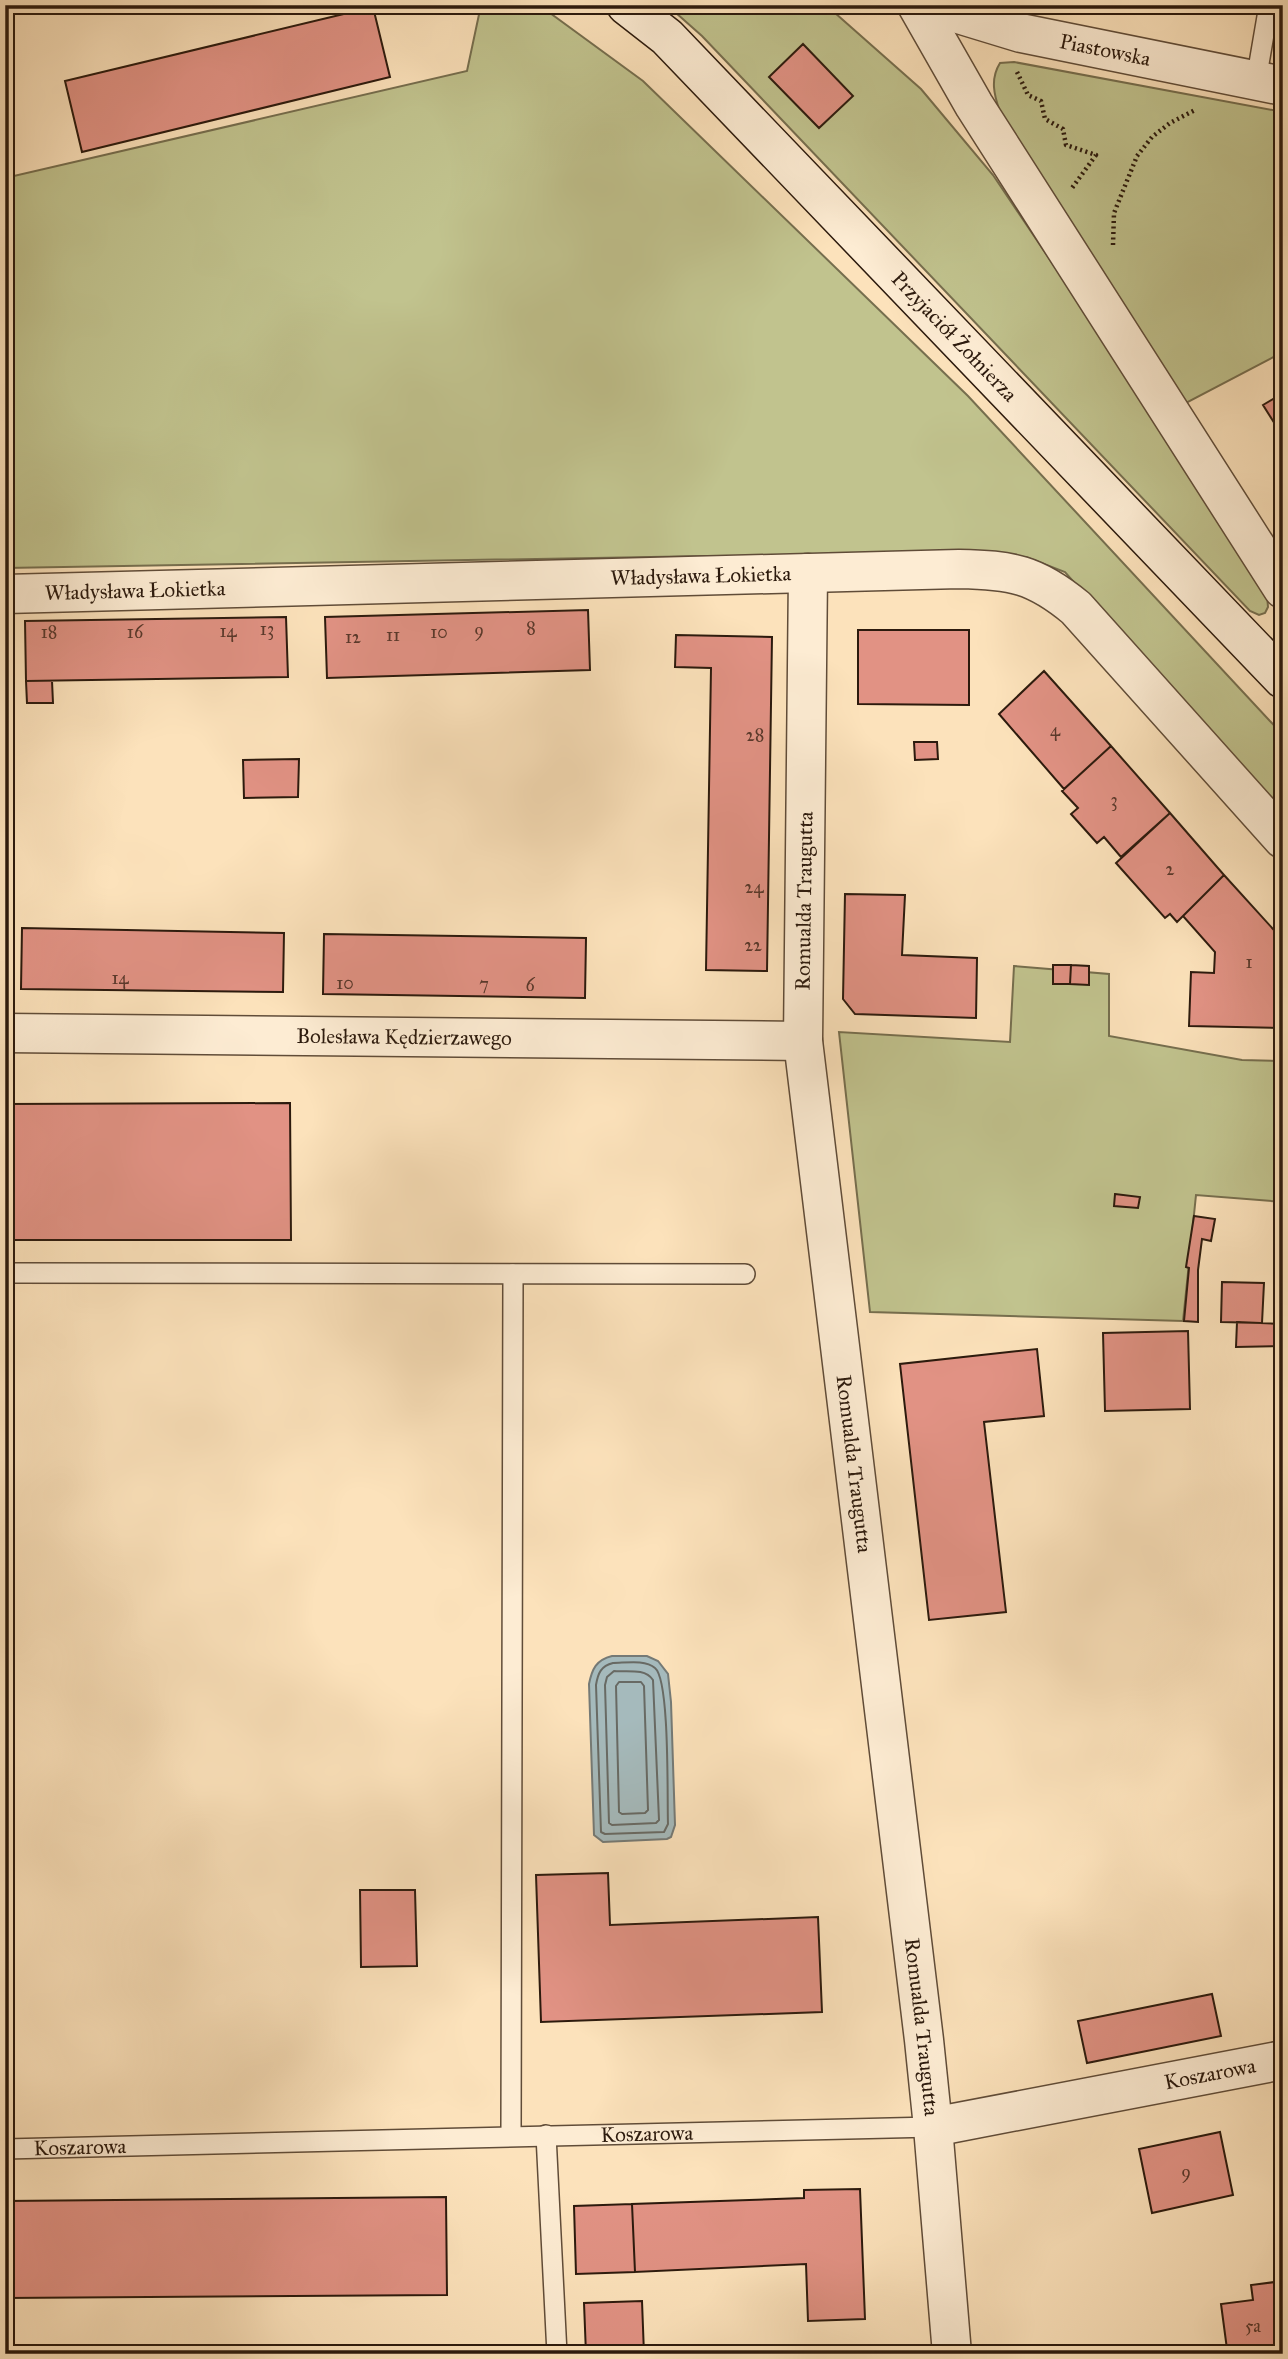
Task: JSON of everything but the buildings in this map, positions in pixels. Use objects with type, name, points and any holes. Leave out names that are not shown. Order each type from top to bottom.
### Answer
[{"type":"street","name":"Przyjaciół Żołnierza","points":[[626,5],[667,37],[1281,673]]},
{"type":"street","points":[[917,5],[974,105],[1283,589]]},
{"type":"street","name":"Piastowska","points":[[929,5],[1020,33],[1269,84]]},
{"type":"street","name":"Władysława Łokietka","points":[[5,594],[985,569],[1031,578],[1054,589],[1076,608],[1283,839]]},
{"type":"street","name":"Romualda Traugutta","points":[[808,573],[803,1041],[933,2127],[953,2354]]},
{"type":"street","name":"Bolesława Kędzierzawego","points":[[5,1033],[803,1041]]},
{"type":"street","name":"Koszarowa","points":[[933,2127],[1283,2060]]},
{"type":"lane","points":[[1269,5],[1269,84]]},
{"type":"lane","points":[[5,1273],[746,1274]]},
{"type":"lane","points":[[511,2136],[513,1273]]},
{"type":"lane","name":"Koszarowa","points":[[5,2149],[933,2127]]},
{"type":"lane","points":[[546,2135],[557,2354]]},
{"type":"path","points":[[1014,66],[1028,95],[1041,100],[1045,119],[1063,129],[1066,145],[1096,155],[1064,199]]},
{"type":"path","points":[[1111,257],[1114,213],[1137,156],[1152,137],[1188,112],[1198,109]]},
{"type":"green space","points":[[481,5],[539,5],[643,81],[968,396],[1283,735],[1283,823],[1219,746],[1065,572],[1026,557],[707,556],[5,568],[5,178],[467,71]]},
{"type":"green space","points":[[667,5],[826,5],[921,89],[993,175],[1150,408],[1267,595],[1268,607],[1265,613],[1259,615],[1250,611],[702,36]]},
{"type":"green space","points":[[1014,62],[1283,112],[1283,352],[1186,403],[1000,112],[995,93],[995,75],[1000,63]]},
{"type":"green space","points":[[1014,966],[1109,974],[1109,1036],[1242,1060],[1283,1061],[1283,1202],[1196,1195],[1183,1321],[870,1312],[839,1032],[1010,1042]]},
{"type":"water","points":[[612,1656],[647,1656],[658,1661],[668,1674],[675,1825],[671,1837],[667,1839],[603,1842],[594,1835],[589,1684],[596,1666]]}]
